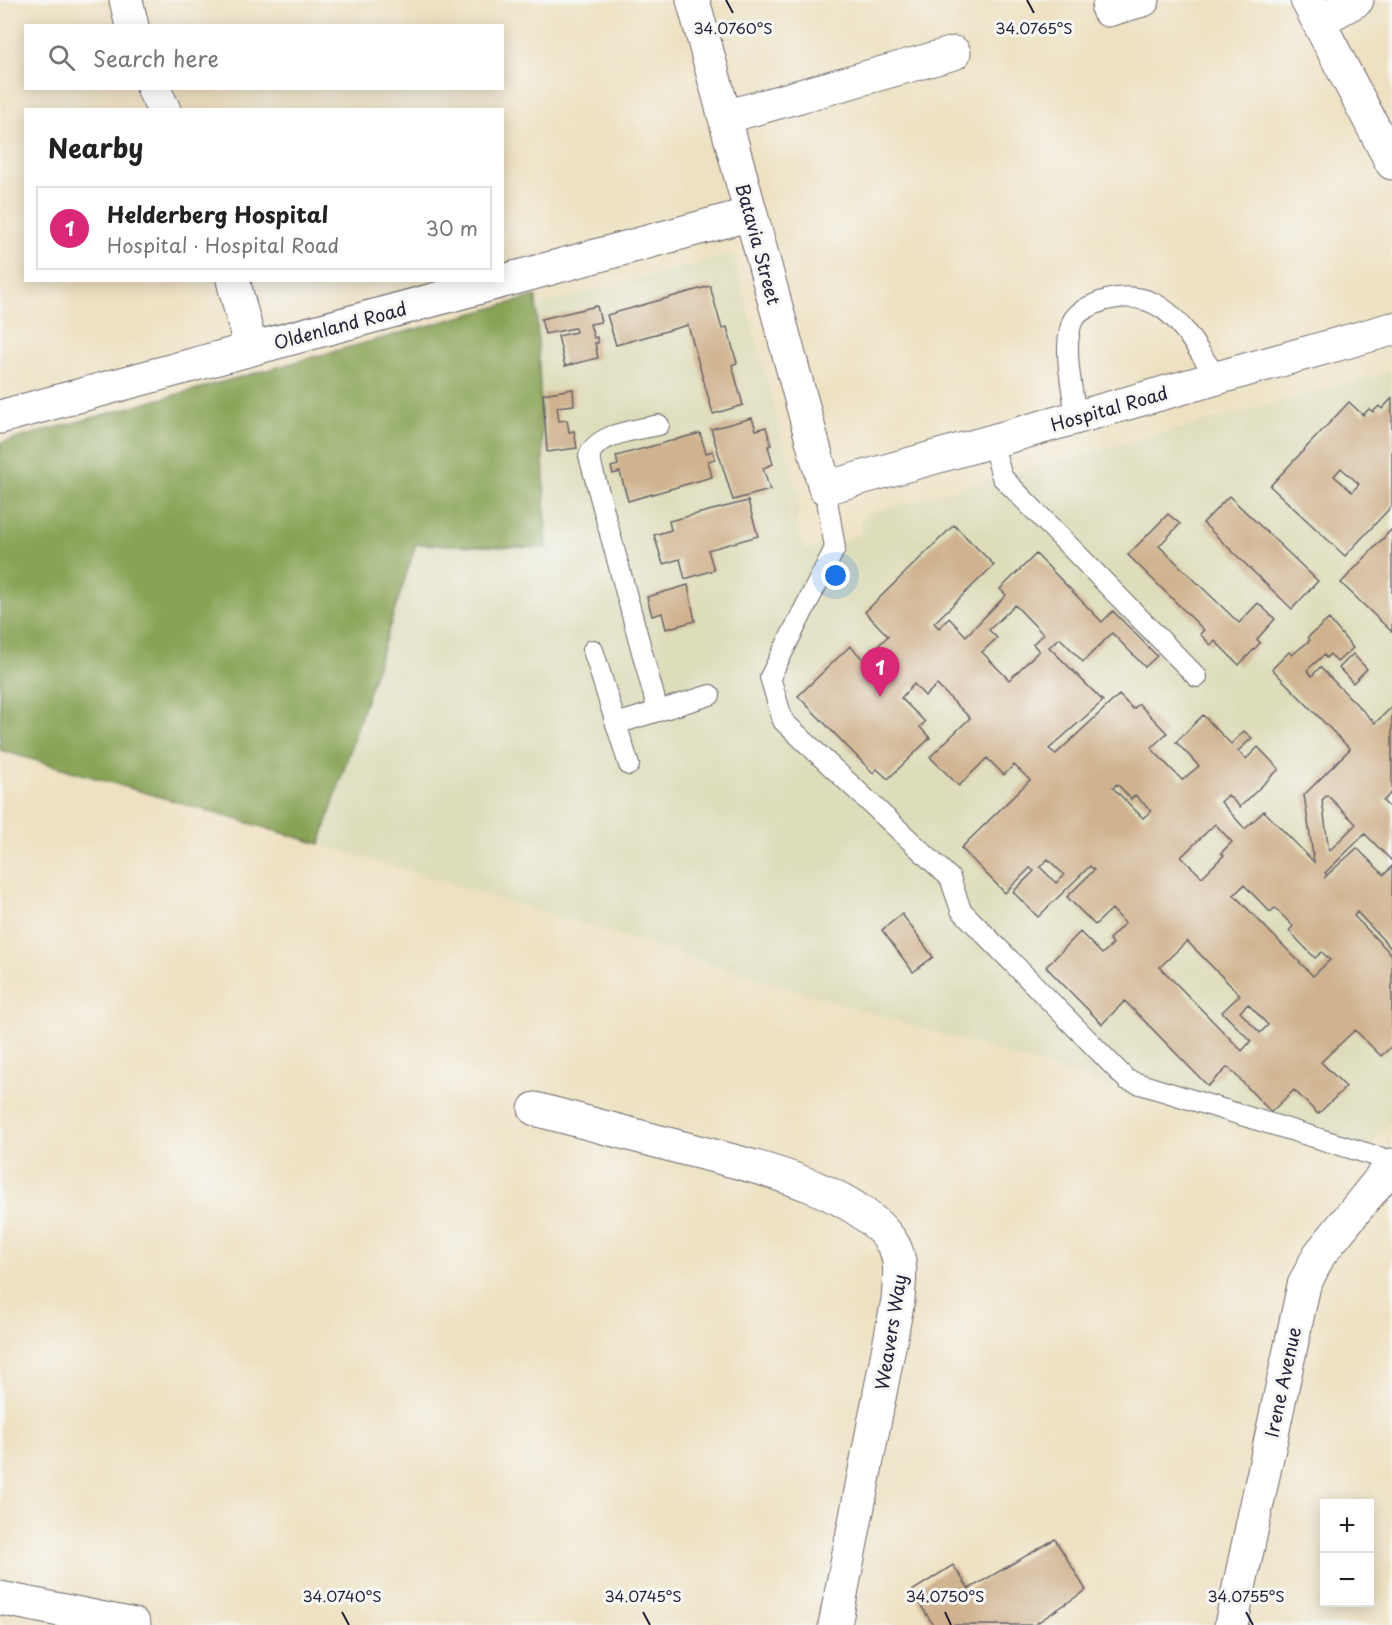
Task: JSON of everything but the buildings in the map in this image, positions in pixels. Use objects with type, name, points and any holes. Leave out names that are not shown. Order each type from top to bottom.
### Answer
[{"type":"street","points":[[126,0],[132,24]]},
{"type":"street","name":"Batavia Street","points":[[693,0],[825,488]]},
{"type":"street","points":[[1108,10],[1143,0]]},
{"type":"street","points":[[1357,0],[1313,11],[1392,163]]},
{"type":"street","points":[[725,117],[954,54]]},
{"type":"street","points":[[154,90],[163,108]]},
{"type":"street","name":"Oldenland Road","points":[[504,281],[751,214]]},
{"type":"street","points":[[234,282],[251,349]]},
{"type":"street","name":"Oldenland Road","points":[[0,417],[499,282]]},
{"type":"street","name":"Hospital Road","points":[[825,488],[1392,329]]},
{"type":"street","name":"Weavers Way","points":[[535,1109],[768,1171],[816,1188],[868,1219],[884,1232],[895,1248],[900,1264],[898,1300],[835,1625]]},
{"type":"street","name":"Irene Avenue","points":[[1231,1625],[1304,1285],[1319,1255],[1392,1163]]},
{"type":"street","points":[[0,1598],[134,1625]]},
{"type":"lane","points":[[1076,418],[1069,356],[1071,324],[1076,315],[1100,302],[1134,297],[1147,298],[1158,304],[1173,316],[1217,378]]},
{"type":"lane","points":[[657,711],[589,456],[591,449],[603,440],[659,425]]},
{"type":"lane","points":[[992,441],[1002,477],[1197,677]]},
{"type":"lane","points":[[825,488],[835,548],[770,677],[783,721],[950,878],[961,910],[1127,1080],[1392,1163]]},
{"type":"lane","points":[[593,650],[629,765]]},
{"type":"lane","points":[[616,724],[710,695]]},
{"type":"shaded area","points":[[733,254],[799,498],[797,527],[801,542],[807,550],[861,534],[860,526],[865,514],[1392,371],[1392,1120],[1358,1162],[320,844],[416,544],[547,548],[536,306]]},
{"type":"green space","points":[[536,296],[547,548],[416,544],[320,844],[0,750],[0,443]]},
{"type":"place","name":"Helderberg Hospital","points":[[880,697]]}]
